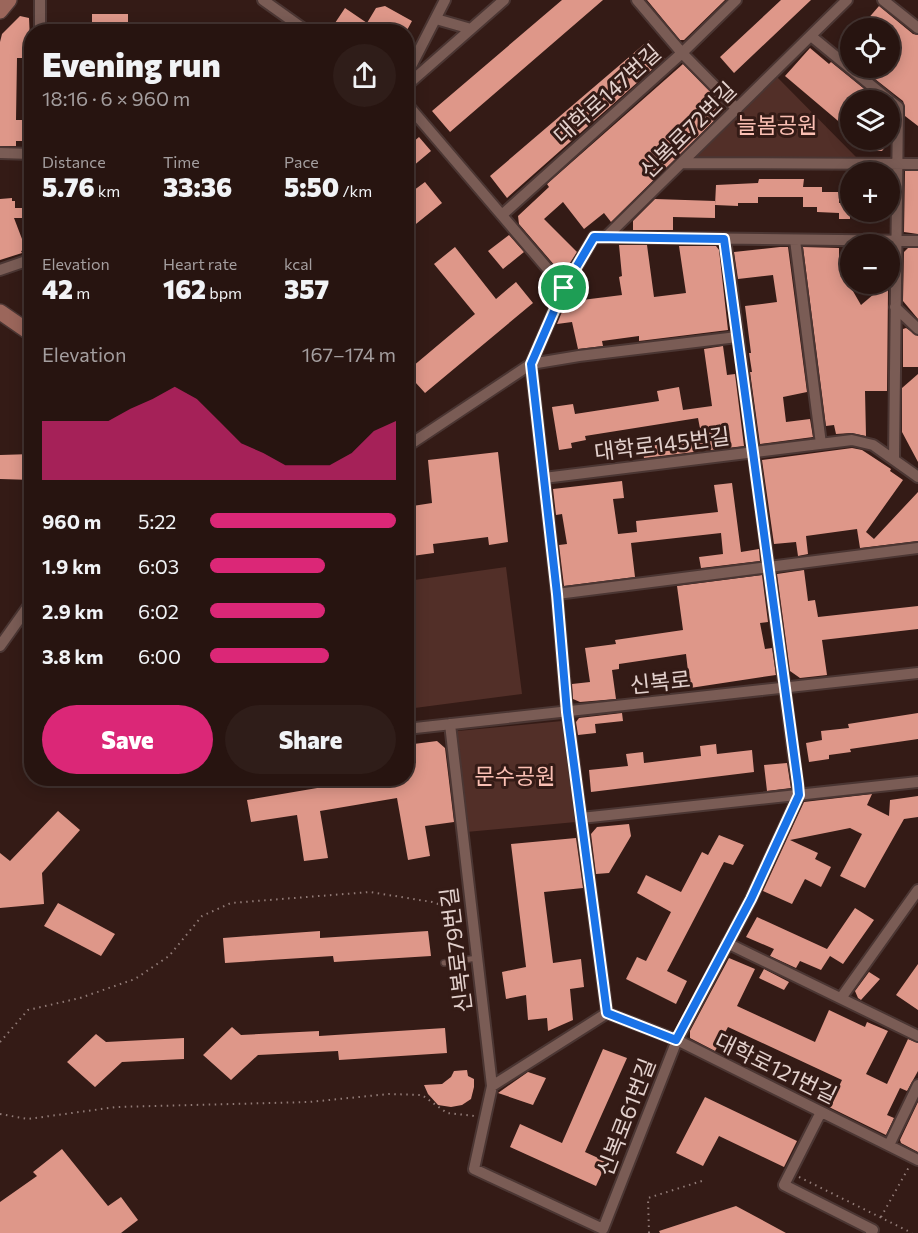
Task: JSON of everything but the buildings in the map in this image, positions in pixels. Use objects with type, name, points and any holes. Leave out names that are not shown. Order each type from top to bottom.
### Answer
[{"type":"main road","points":[[0,11],[9,0]]},
{"type":"main road","points":[[0,312],[24,328]]},
{"type":"street","points":[[40,0],[40,24]]},
{"type":"street","points":[[264,0],[297,24]]},
{"type":"street","points":[[414,61],[446,0]]},
{"type":"street","points":[[414,79],[504,0]]},
{"type":"street","points":[[637,0],[682,53],[737,109]]},
{"type":"street","name":"대학로147번길","points":[[503,214],[682,53],[736,0]]},
{"type":"street","name":"신복로72번길","points":[[607,1013],[567,712],[557,594],[531,364],[564,288],[594,237],[606,237],[847,0]]},
{"type":"street","points":[[883,0],[918,28]]},
{"type":"street","points":[[436,20],[471,29]]},
{"type":"street","points":[[811,36],[876,90]]},
{"type":"street","points":[[414,112],[564,288]]},
{"type":"street","points":[[0,153],[24,154]]},
{"type":"street","points":[[681,164],[840,164]]},
{"type":"street","points":[[900,164],[918,164]]},
{"type":"street","points":[[606,237],[840,240]]},
{"type":"street","points":[[724,239],[799,795]]},
{"type":"street","points":[[795,240],[821,444]]},
{"type":"street","points":[[900,241],[918,241]]},
{"type":"street","points":[[0,270],[24,262]]},
{"type":"street","points":[[894,460],[895,294]]},
{"type":"street","points":[[895,307],[918,329]]},
{"type":"street","points":[[414,442],[531,364],[737,337]]},
{"type":"street","name":"대학로145번길","points":[[544,478],[852,440],[873,445],[918,477]]},
{"type":"street","points":[[557,594],[918,548]]},
{"type":"street","points":[[1,642],[24,612]]},
{"type":"street","name":"신복로","points":[[414,728],[918,673]]},
{"type":"street","name":"신복로79번길","points":[[450,724],[492,1086],[474,1169]]},
{"type":"street","points":[[581,818],[918,782]]},
{"type":"street","name":"신복로61번길","points":[[474,1169],[603,1229],[676,1040],[751,899],[799,795]]},
{"type":"street","points":[[841,998],[918,890]]},
{"type":"street","points":[[727,944],[918,1036]]},
{"type":"street","points":[[492,1086],[607,1013]]},
{"type":"street","name":"대학로121번길","points":[[607,1013],[676,1040],[916,1159]]},
{"type":"street","points":[[889,1145],[918,1085]]},
{"type":"street","points":[[821,1112],[784,1185],[872,1231]]},
{"type":"lane","points":[[444,963],[477,958]]},
{"type":"path","points":[[0,1042],[28,1010],[80,998],[135,979],[169,956],[202,916],[231,903],[370,892],[432,902],[472,914]]},
{"type":"path","points":[[0,1114],[28,1119],[116,1107],[309,1102],[389,1094],[422,1095],[447,1113],[486,1115]]},
{"type":"path","points":[[872,1231],[916,1159]]},
{"type":"path","points":[[790,1173],[912,1233]]},
{"type":"path","points":[[649,1233],[648,1198],[705,1180]]},
{"type":"green space","name":"늘봄공원","points":[[777,77],[840,141],[840,150],[849,150],[859,160],[693,158]]},
{"type":"green space","points":[[506,567],[522,694],[414,708],[414,580]]},
{"type":"green space","name":"문수공원","points":[[562,721],[576,822],[466,832],[455,737],[458,731]]},
{"type":"route","points":[[594,237],[724,239],[799,795],[751,899],[676,1040],[607,1013],[567,712],[557,594],[531,364],[564,288],[594,237]]}]
